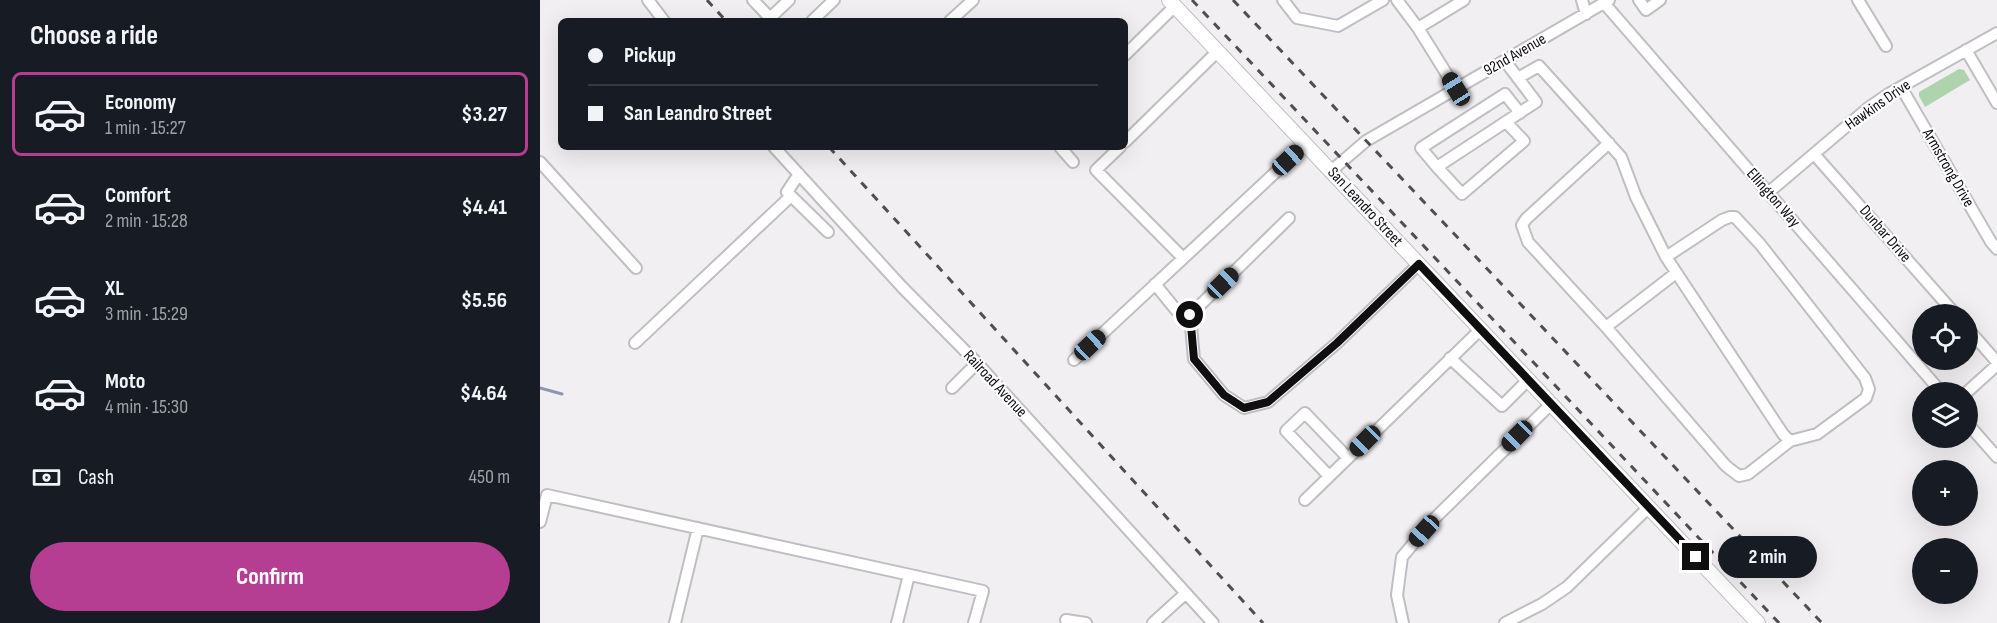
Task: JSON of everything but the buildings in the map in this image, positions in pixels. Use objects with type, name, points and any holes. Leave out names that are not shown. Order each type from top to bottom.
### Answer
[{"type":"main road","name":"San Leandro Street","points":[[1172,3],[1758,623]]},
{"type":"street","points":[[648,0],[662,18]]},
{"type":"street","points":[[753,0],[770,18]]},
{"type":"street","points":[[772,18],[789,0]]},
{"type":"street","points":[[815,18],[834,0]]},
{"type":"street","points":[[953,18],[972,0]]},
{"type":"street","points":[[1283,0],[1297,18],[1338,26],[1383,0]]},
{"type":"street","points":[[1398,0],[1456,89]]},
{"type":"street","points":[[1418,28],[1464,0]]},
{"type":"street","points":[[1582,0],[1586,14]]},
{"type":"street","points":[[1639,0],[1647,10],[1660,0]]},
{"type":"street","points":[[1858,0],[1886,46]]},
{"type":"street","name":"92nd Avenue","points":[[1331,171],[1366,141],[1607,2]]},
{"type":"street","name":"Ellington Way","points":[[1607,2],[1933,382]]},
{"type":"street","points":[[1128,52],[1172,3]]},
{"type":"street","name":"Hawkins Drive","points":[[1769,192],[1868,108],[1997,33]]},
{"type":"street","points":[[1966,50],[1997,103]]},
{"type":"street","points":[[1128,139],[1218,51]]},
{"type":"street","points":[[1437,167],[1536,102],[1504,61]]},
{"type":"street","points":[[1518,78],[1539,66],[1621,157],[1636,197],[1666,257],[1790,441]]},
{"type":"street","name":"Armstrong Drive","points":[[1901,87],[1997,249]]},
{"type":"street","points":[[1506,122],[1524,141],[1462,194],[1421,148],[1505,94],[1520,113]]},
{"type":"street","points":[[1609,143],[1522,225],[1528,242],[1606,327],[1726,466],[1739,476],[1748,474],[1790,441],[1817,434],[1866,399],[1869,389],[1865,378],[1760,244],[1735,218],[1722,220],[1666,257]]},
{"type":"street","points":[[1074,360],[1306,144]]},
{"type":"street","name":"Railroad Avenue","points":[[777,150],[902,287],[977,363],[1213,623]]},
{"type":"street","points":[[1063,150],[1073,162]]},
{"type":"street","points":[[1117,150],[1096,170],[1183,258]]},
{"type":"street","name":"Dunbar Drive","points":[[1814,154],[1946,304]]},
{"type":"street","points":[[540,162],[636,268]]},
{"type":"street","points":[[799,174],[787,192],[828,232]]},
{"type":"street","points":[[635,343],[791,196]]},
{"type":"street","points":[[1190,315],[1289,218]]},
{"type":"street","points":[[1190,315],[1194,359],[1224,395],[1244,408],[1268,402],[1337,343],[1419,264]]},
{"type":"street","points":[[1606,327],[1676,273]]},
{"type":"street","points":[[1155,284],[1176,310],[1190,315]]},
{"type":"street","points":[[898,298],[902,287]]},
{"type":"street","points":[[1305,500],[1480,330]]},
{"type":"street","points":[[1977,382],[1997,363],[1978,340]]},
{"type":"street","points":[[1450,358],[1502,406],[1528,380]]},
{"type":"street","points":[[952,388],[977,363]]},
{"type":"street","points":[[1403,623],[1396,595],[1402,557],[1434,519],[1551,404]]},
{"type":"street","points":[[1329,476],[1286,431],[1305,413],[1348,458]]},
{"type":"street","points":[[1978,435],[1997,457]]},
{"type":"street","points":[[540,522],[547,495],[983,591],[974,623]]},
{"type":"street","points":[[1505,623],[1542,604],[1567,587],[1649,507]]},
{"type":"street","points":[[675,623],[698,528]]},
{"type":"street","points":[[897,623],[909,575]]},
{"type":"street","points":[[1153,623],[1186,593]]},
{"type":"street","points":[[1066,620],[1086,623]]},
{"type":"green space","points":[[1959,69],[1964,70],[1970,80],[1925,107],[1919,92]]},
{"type":"waterway","points":[[540,388],[562,394]]},
{"type":"railway","points":[[707,0],[723,18]]},
{"type":"railway","points":[[1192,0],[1779,623]]},
{"type":"railway","points":[[1233,0],[1822,623]]},
{"type":"railway","points":[[832,150],[1263,623]]},
{"type":"route","points":[[1190,315],[1194,359],[1224,395],[1244,408],[1268,402],[1337,343],[1419,264],[1696,557]]}]
